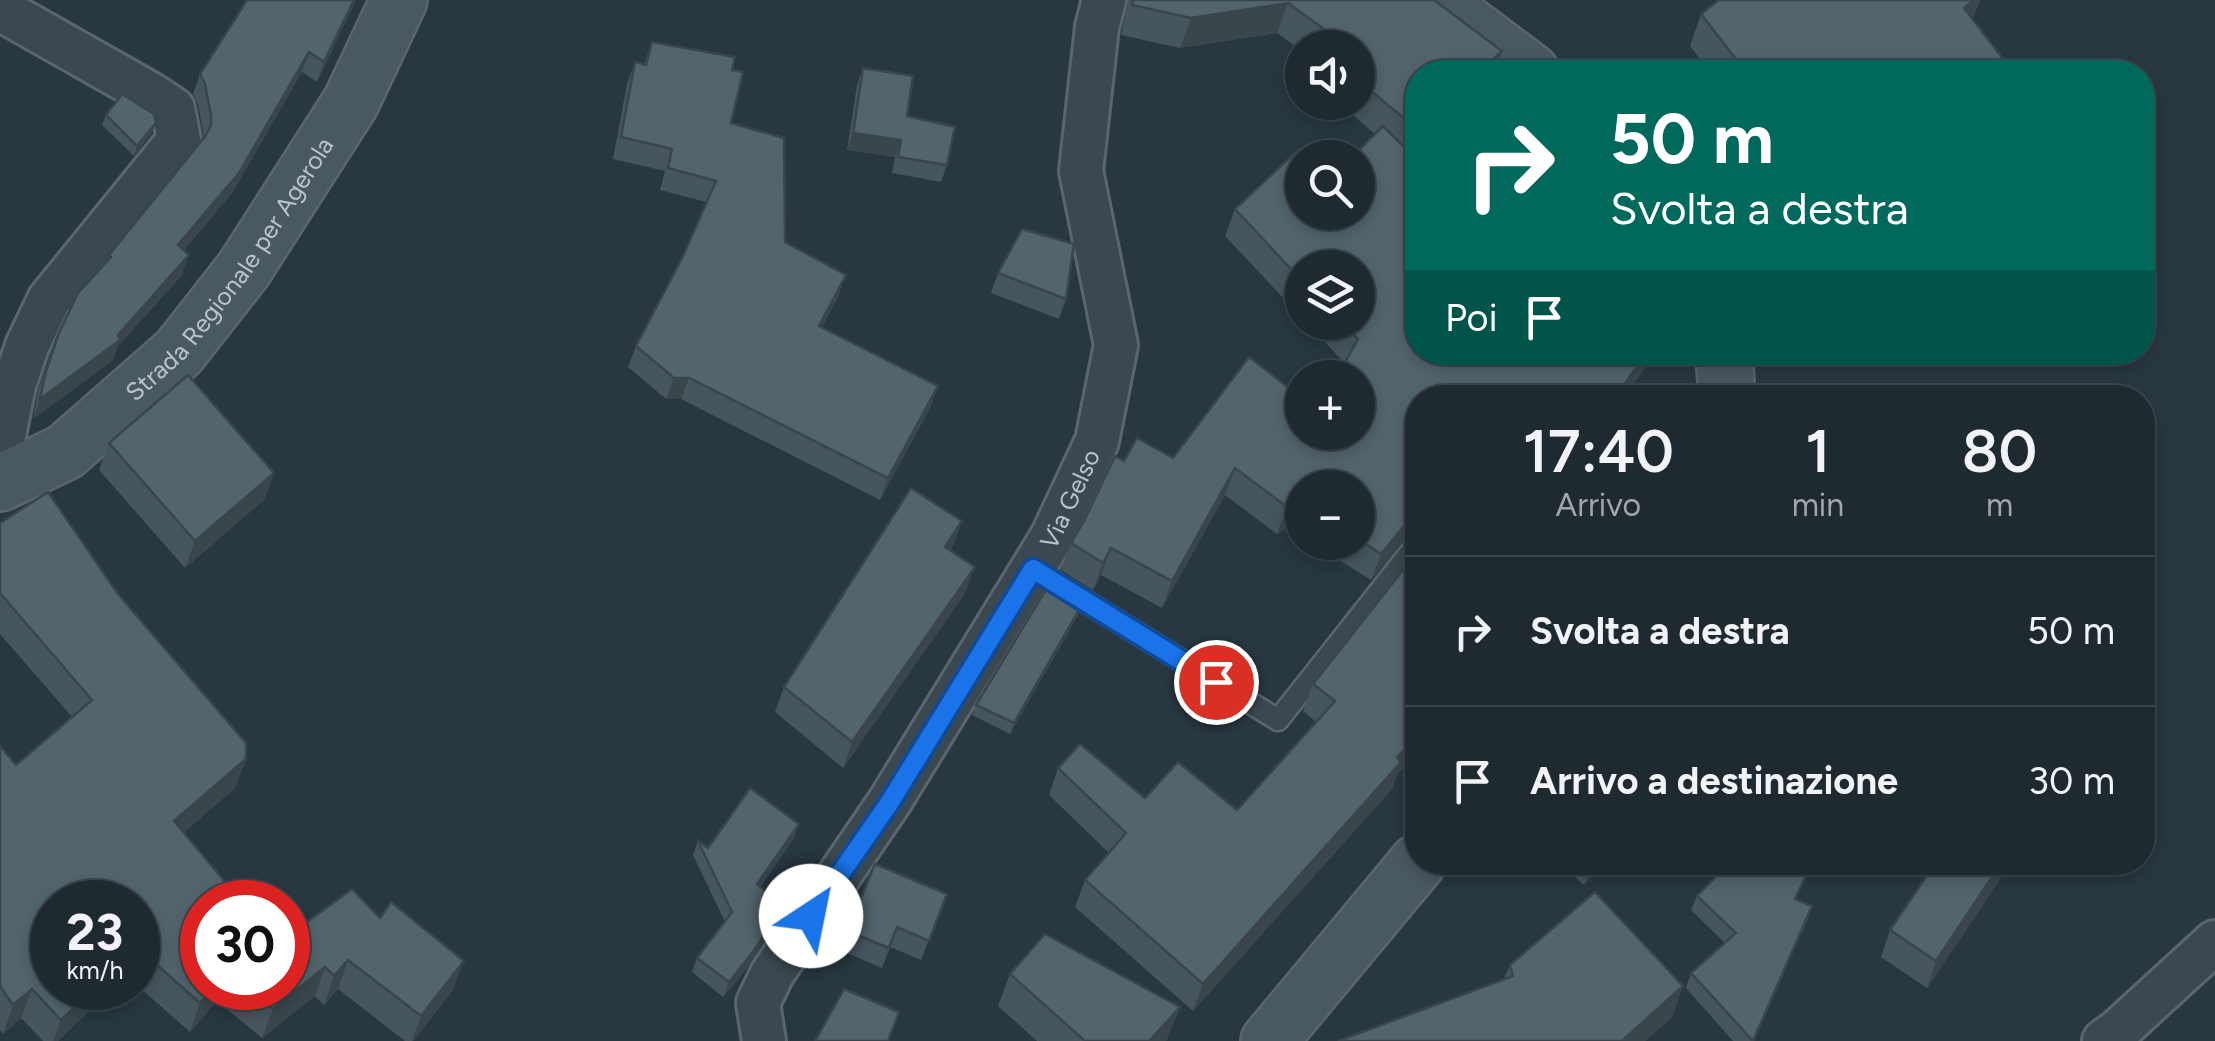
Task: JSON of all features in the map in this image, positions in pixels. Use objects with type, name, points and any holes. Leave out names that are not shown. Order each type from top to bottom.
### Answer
[{"type":"main road","name":"Strada Regionale per Agerola","points":[[5,481],[65,452],[179,352],[244,270],[351,102],[399,0]]},
{"type":"main road","points":[[1434,0],[1516,60]]},
{"type":"main road","points":[[1268,1041],[1407,875]]},
{"type":"street","name":"Via Gelso","points":[[764,1041],[758,1003],[772,974],[890,802],[1033,569],[1098,440],[1116,345],[1081,170],[1097,27],[1104,0]]},
{"type":"street","points":[[0,9],[152,94],[172,109],[180,140],[50,300],[27,346],[14,385],[2,445],[5,481]]},
{"type":"street","points":[[2104,1041],[2215,942]]},
{"type":"lane","points":[[1033,569],[1278,720],[1405,559]]},
{"type":"building","points":[[247,0],[354,0],[324,62],[309,52],[239,173],[178,245],[189,255],[118,335],[120,340],[40,399],[58,335],[78,293],[206,135],[211,115],[200,74]]},
{"type":"building","points":[[1133,0],[1434,0],[1502,51],[1493,60],[1405,60],[1405,119],[1375,94],[1375,30],[1325,30],[1288,3],[1191,18],[1132,5]]},
{"type":"building","points":[[1719,0],[1974,0],[1964,8],[2004,60],[1737,60],[1701,14]]},
{"type":"building","points":[[652,42],[735,57],[732,70],[743,72],[731,123],[784,138],[785,242],[846,275],[819,326],[938,386],[888,478],[689,378],[674,378],[636,346],[683,256],[716,181],[668,168],[672,149],[621,137],[635,62],[646,65]]},
{"type":"building","points":[[863,68],[913,76],[907,116],[955,127],[947,165],[898,157],[901,140],[853,133]]},
{"type":"building","points":[[122,94],[154,114],[156,123],[137,146],[106,115]]},
{"type":"building","points":[[1383,126],[1405,148],[1405,365],[1638,365],[1624,385],[1405,385],[1405,525],[1381,554],[1375,550],[1375,470],[1285,470],[1285,506],[1235,468],[1172,581],[1111,548],[1103,563],[1071,543],[1115,456],[1124,461],[1137,438],[1173,458],[1249,357],[1285,385],[1285,450],[1375,450],[1375,360],[1346,360],[1357,340],[1375,340],[1375,250],[1285,250],[1285,263],[1235,209],[1285,162],[1285,230],[1375,230],[1375,140],[1369,140]]},
{"type":"building","points":[[1022,229],[1074,244],[1066,299],[998,273]]},
{"type":"building","points":[[188,375],[274,473],[195,541],[109,443]]},
{"type":"building","points":[[911,488],[962,521],[945,547],[975,567],[852,742],[784,687]]},
{"type":"building","points":[[48,492],[118,594],[246,743],[246,759],[174,821],[224,880],[180,880],[180,985],[160,968],[160,880],[30,880],[30,991],[13,1005],[0,986],[0,746],[16,765],[92,700],[0,593],[0,523]]},
{"type":"building","points":[[1405,567],[1405,749],[1397,757],[1401,762],[1203,984],[1085,880],[1126,833],[1058,768],[1080,744],[1145,798],[1178,762],[1237,810],[1335,701],[1313,684]]},
{"type":"building","points":[[1050,583],[1083,603],[1014,723],[976,705]]},
{"type":"building","points":[[750,788],[799,824],[757,884],[784,905],[729,982],[697,958],[732,912],[698,841],[708,848]]},
{"type":"building","points":[[875,864],[947,894],[929,941],[897,927],[889,948],[847,931]]},
{"type":"building","points":[[1717,875],[1806,875],[1795,899],[1812,906],[1753,1041],[1691,973],[1736,933],[1697,896]]},
{"type":"building","points":[[1927,875],[1993,875],[1936,961],[1890,930]]},
{"type":"building","points":[[352,889],[380,918],[391,902],[464,961],[421,1016],[348,960],[334,976],[325,967],[310,979],[310,920]]},
{"type":"building","points":[[1595,892],[1683,986],[1622,1041],[1338,1041],[1513,976],[1510,965]]},
{"type":"building","points":[[1045,934],[1180,1007],[1149,1041],[1085,1041],[1010,974]]},
{"type":"building","points":[[844,989],[899,1012],[888,1041],[815,1041]]},
{"type":"building","points":[[52,1010],[71,1010],[61,1020]]},
{"type":"route","points":[[811,916],[890,802],[1033,569],[1216,682]]}]
